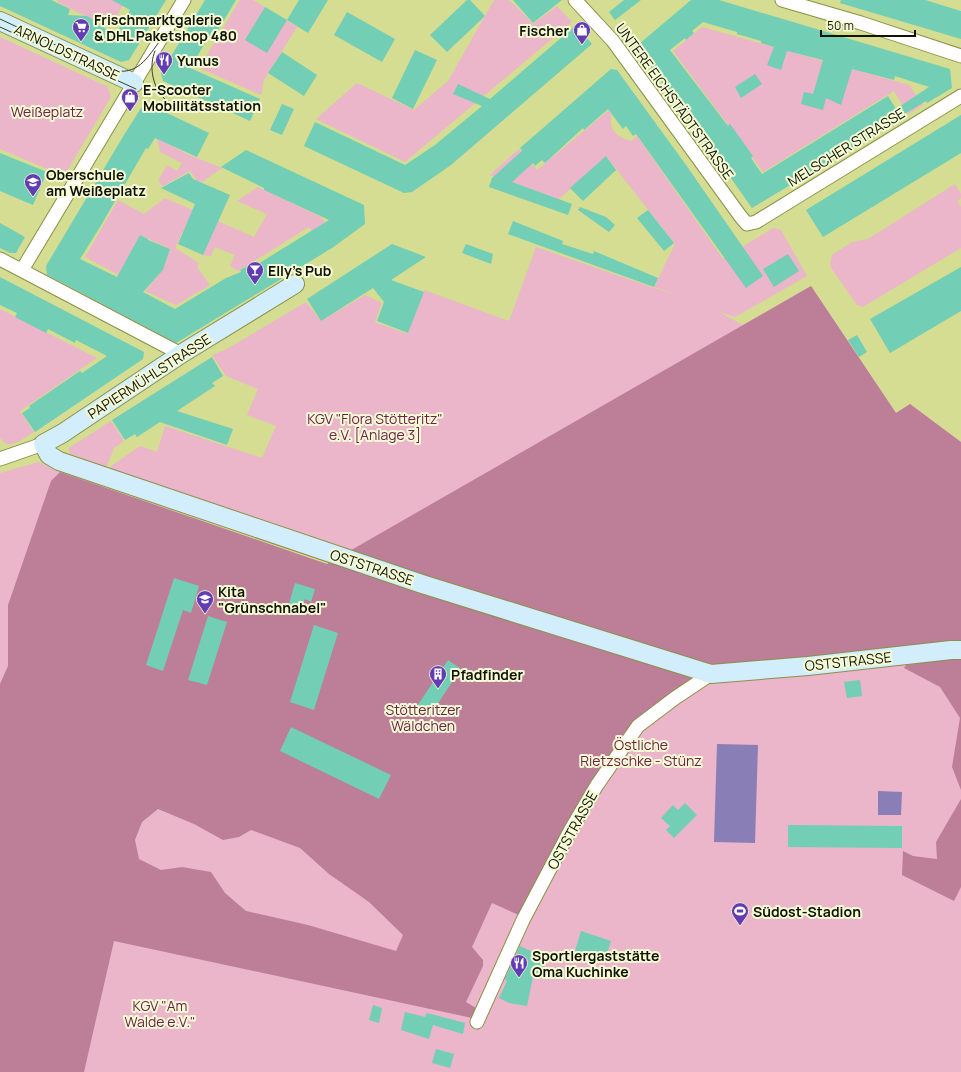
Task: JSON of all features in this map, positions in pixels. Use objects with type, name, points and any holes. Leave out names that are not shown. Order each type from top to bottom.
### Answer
[{"type":"street","points":[[22,270],[184,0]]},
{"type":"street","name":"UNTERE EICHSTÄDTSTRASSE","points":[[575,0],[613,41],[740,217],[747,224]]},
{"type":"street","points":[[782,0],[861,23],[961,56]]},
{"type":"street","name":"ARNOLDSTRASSE","points":[[0,21],[134,83]]},
{"type":"street","name":"MELSCHER STRASSE","points":[[747,224],[756,222],[961,96]]},
{"type":"street","points":[[0,259],[181,354]]},
{"type":"street","name":"PAPIERMÜHLSTRASSE","points":[[0,459],[43,444],[63,433],[181,354],[295,284]]},
{"type":"street","name":"OSTSTRASSE","points":[[43,444],[49,455],[59,461],[446,591],[711,674],[808,666],[961,650]]},
{"type":"street","name":"OSTSTRASSE","points":[[477,1022],[524,920],[571,830],[597,785],[638,726],[675,698],[711,674]]},
{"type":"green space","points":[[58,0],[126,0],[110,28],[57,2]]},
{"type":"green space","points":[[240,0],[253,0],[297,27],[264,80],[261,95],[199,68]]},
{"type":"green space","points":[[494,0],[508,0],[516,6],[533,24],[557,6],[572,22],[405,162],[316,119],[357,83],[414,110],[448,81]]},
{"type":"green space","points":[[702,27],[909,85],[923,105],[908,114],[894,91],[763,172],[673,51]]},
{"type":"green space","name":"Weißeplatz","points":[[0,37],[108,87],[111,97],[64,176],[0,149]]},
{"type":"green space","name":"Östliche Rietzschke - Stünz","points":[[609,110],[611,114],[612,129],[621,137],[631,141],[637,136],[723,259],[773,228],[781,230],[807,276],[735,317],[719,312],[743,325],[811,286],[896,413],[910,404],[961,442],[961,1072],[0,1072],[0,473],[39,462],[60,472],[327,564],[346,553],[107,469],[140,446],[157,452],[165,426],[262,458],[276,426],[247,415],[258,389],[226,376],[212,355],[225,350],[306,302],[321,321],[365,295],[382,303],[375,322],[407,334],[424,290],[509,321],[536,247],[686,299],[654,287],[675,244],[606,156],[559,199],[490,175],[519,149],[537,170]]},
{"type":"green space","points":[[157,138],[189,155],[222,168],[202,182],[197,181],[190,171],[163,186],[158,181],[167,165],[177,171],[182,163],[160,152]]},
{"type":"green space","points":[[955,184],[961,194],[961,198],[957,201],[961,207],[961,248],[863,307],[857,305],[831,268],[830,264],[832,255],[852,242],[868,239]]},
{"type":"green space","points":[[258,187],[321,217],[337,241],[325,250],[309,227],[238,271],[230,266],[235,255],[215,247],[211,256],[203,255],[214,230],[189,219],[175,248],[199,263],[197,267],[210,285],[176,305],[145,291],[163,270],[170,249],[140,235],[119,275],[85,257],[118,200],[144,214],[165,198],[254,237],[267,214],[237,201]]},
{"type":"green space","name":"Stötteritzer Wäldchen","points":[[811,286],[896,413],[910,404],[961,442],[961,642],[843,655],[713,666],[637,722],[521,916],[492,903],[472,947],[483,960],[483,966],[466,1002],[476,1008],[472,1018],[114,941],[84,1072],[0,1072],[0,684],[8,666],[8,605],[51,481],[60,472],[327,564]],"holes":[[[158,809],[194,824],[223,840],[239,837],[251,830],[300,848],[329,874],[369,902],[403,935],[396,951],[308,925],[246,911],[225,893],[211,872],[182,867],[161,870],[139,859],[135,840],[142,822]]]},
{"type":"green space","points":[[0,309],[97,358],[20,411],[34,432],[18,442],[11,444],[6,443],[0,438]]},
{"type":"green space","points":[[111,421],[124,441],[114,448],[106,468],[69,453],[69,448]]},
{"type":"green space","points":[[951,659],[961,660],[961,790],[952,767],[960,718],[940,687],[904,668],[906,665]]},
{"type":"green space","points":[[961,799],[961,887],[954,901],[902,875],[903,851],[913,856],[937,859],[936,842]]},
{"type":"shaded area","points":[[717,744],[758,745],[755,843],[714,842]]},
{"type":"shaded area","points":[[878,791],[902,792],[901,815],[878,815]]},
{"type":"building","points":[[0,0],[51,0],[70,9],[68,15],[87,16],[100,26],[116,34],[130,10],[112,0],[166,0],[129,60],[121,62],[0,6]]},
{"type":"building","points":[[205,0],[236,0],[217,32],[213,30],[190,68],[260,99],[250,121],[163,81],[161,73]]},
{"type":"building","points":[[299,0],[328,0],[308,33],[287,20]]},
{"type":"building","points":[[467,0],[470,0],[485,16],[447,52],[430,35]]},
{"type":"building","points":[[513,0],[562,0],[533,23]]},
{"type":"building","points":[[624,0],[641,0],[615,20],[609,12]]},
{"type":"building","points":[[691,0],[719,0],[950,69],[952,88],[901,116],[902,118],[752,208],[681,107],[638,51],[639,44]],"holes":[[[703,22],[737,32],[737,34],[761,41],[761,43],[774,47],[767,65],[781,70],[787,51],[823,60],[813,94],[804,92],[801,104],[823,110],[826,98],[841,105],[852,69],[894,80],[895,76],[929,87],[896,109],[888,96],[762,174],[751,158],[753,156],[730,124],[728,126],[670,50],[685,38],[686,40],[694,33],[692,31]]]},
{"type":"building","points":[[841,0],[925,0],[961,11],[961,39],[840,3]]},
{"type":"building","points":[[265,7],[287,20],[267,53],[245,40]]},
{"type":"building","points":[[347,12],[395,39],[382,62],[334,35]]},
{"type":"building","points":[[576,25],[592,44],[451,165],[412,192],[404,193],[304,146],[315,122],[405,165],[435,145],[482,106],[453,94],[458,84],[490,99]]},
{"type":"building","points":[[415,50],[437,60],[413,109],[392,98]]},
{"type":"building","points":[[282,52],[317,75],[304,96],[268,73]]},
{"type":"building","points":[[611,69],[617,70],[686,165],[763,276],[746,288],[636,134],[633,136],[626,126],[623,129],[608,109],[584,130],[583,128],[545,163],[542,160],[535,166],[533,163],[512,182],[572,204],[568,215],[489,187],[492,178],[522,151],[520,148]]},
{"type":"building","points":[[755,74],[762,84],[741,98],[735,87]]},
{"type":"building","points":[[282,104],[294,109],[282,135],[270,130]]},
{"type":"building","points":[[150,105],[209,133],[197,157],[155,138],[148,149],[146,148],[80,259],[117,277],[140,235],[170,249],[163,270],[143,292],[175,309],[226,278],[241,272],[240,270],[251,264],[253,267],[329,220],[264,190],[264,188],[221,167],[246,150],[364,205],[365,224],[332,248],[176,343],[47,275],[46,266],[124,135],[141,108]]},
{"type":"building","points":[[961,115],[961,153],[823,237],[806,210]]},
{"type":"building","points":[[0,153],[47,172],[33,205],[0,191]]},
{"type":"building","points":[[606,156],[616,170],[583,201],[570,188]]},
{"type":"building","points":[[189,173],[193,179],[230,195],[203,255],[178,244],[195,204],[161,188]]},
{"type":"building","points":[[580,207],[606,217],[615,225],[609,232],[578,210]]},
{"type":"building","points":[[648,210],[674,243],[664,251],[637,218]]},
{"type":"building","points":[[513,221],[563,241],[562,244],[593,254],[594,251],[658,278],[654,287],[508,234]]},
{"type":"building","points":[[0,223],[25,237],[16,253],[10,253],[0,248]]},
{"type":"building","points":[[392,244],[426,257],[391,280],[424,292],[408,333],[377,321],[384,302],[373,288],[321,321],[307,299]]},
{"type":"building","points":[[466,244],[493,254],[491,264],[462,253]]},
{"type":"building","points":[[788,254],[799,271],[774,287],[763,269]]},
{"type":"building","points":[[961,267],[961,311],[890,353],[870,319]]},
{"type":"building","points":[[0,277],[144,352],[143,359],[35,432],[22,413],[30,408],[29,406],[80,371],[82,373],[107,356],[76,340],[75,343],[48,329],[46,333],[15,317],[17,313],[0,305]]},
{"type":"building","points":[[857,335],[867,352],[859,357],[848,340]]},
{"type":"building","points":[[212,357],[223,376],[212,383],[215,386],[177,411],[233,429],[227,445],[160,422],[137,437],[135,434],[125,440],[112,420]]},
{"type":"building","points":[[174,578],[199,586],[191,613],[183,610],[163,671],[146,665]]},
{"type":"building","points":[[295,583],[315,589],[311,602],[305,599],[302,608],[289,604]]},
{"type":"building","points":[[208,616],[227,622],[207,685],[188,680]]},
{"type":"building","points":[[314,625],[338,633],[314,710],[290,702]]},
{"type":"building","name":"Pfadfinder","points":[[448,660],[461,669],[428,718],[415,709]]},
{"type":"building","points":[[860,680],[862,696],[847,698],[844,682]]},
{"type":"building","points":[[291,727],[391,775],[379,799],[280,751]]},
{"type":"building","points":[[685,803],[697,815],[674,838],[666,830],[670,826],[661,818],[673,805],[678,810]]},
{"type":"building","points":[[788,825],[902,826],[902,848],[788,847]]},
{"type":"building","points":[[581,931],[611,941],[605,960],[575,951]]},
{"type":"building","points":[[520,946],[548,959],[538,979],[533,977],[527,1006],[509,1003],[499,998],[507,981],[505,979]]},
{"type":"building","points":[[373,1005],[382,1008],[379,1023],[369,1020]]},
{"type":"building","points":[[405,1012],[425,1017],[427,1013],[465,1023],[463,1034],[433,1025],[429,1039],[401,1030]]},
{"type":"building","points":[[436,1049],[454,1054],[450,1068],[432,1063]]},
{"type":"tram line","points":[[0,19],[107,69],[117,71],[132,70],[138,66],[159,42]]},
{"type":"tram line","points":[[0,27],[136,89]]},
{"type":"tram line","points":[[155,51],[152,62],[152,74],[156,86],[164,98],[176,108]]},
{"type":"place","name":"Frischmarktgalerie & DHL Paketshop 480","points":[[81,42]]},
{"type":"place","name":"Fischer","points":[[582,45]]},
{"type":"place","name":"Yunus","points":[[164,75]]},
{"type":"place","name":"E-Scooter Mobilitätsstation","points":[[130,112]]},
{"type":"place","name":"Oberschule am Weißeplatz","points":[[33,197]]},
{"type":"place","name":"Elly's Pub","points":[[255,285]]},
{"type":"place","name":"Kita \"Grünschnabel\"","points":[[205,614]]},
{"type":"place","name":"Pfadfinder","points":[[438,689]]},
{"type":"place","name":"Südost-Stadion","points":[[740,926]]},
{"type":"place","name":"Sportlergaststätte Oma Kuchinke","points":[[519,978]]},
{"type":"park label","name":"KGV \"Flora Stötteritz\" e.V. [Anlage 3]","points":[[375,426]]},
{"type":"park label","name":"KGV \"Am Walde e.V.\"","points":[[160,1014]]}]
